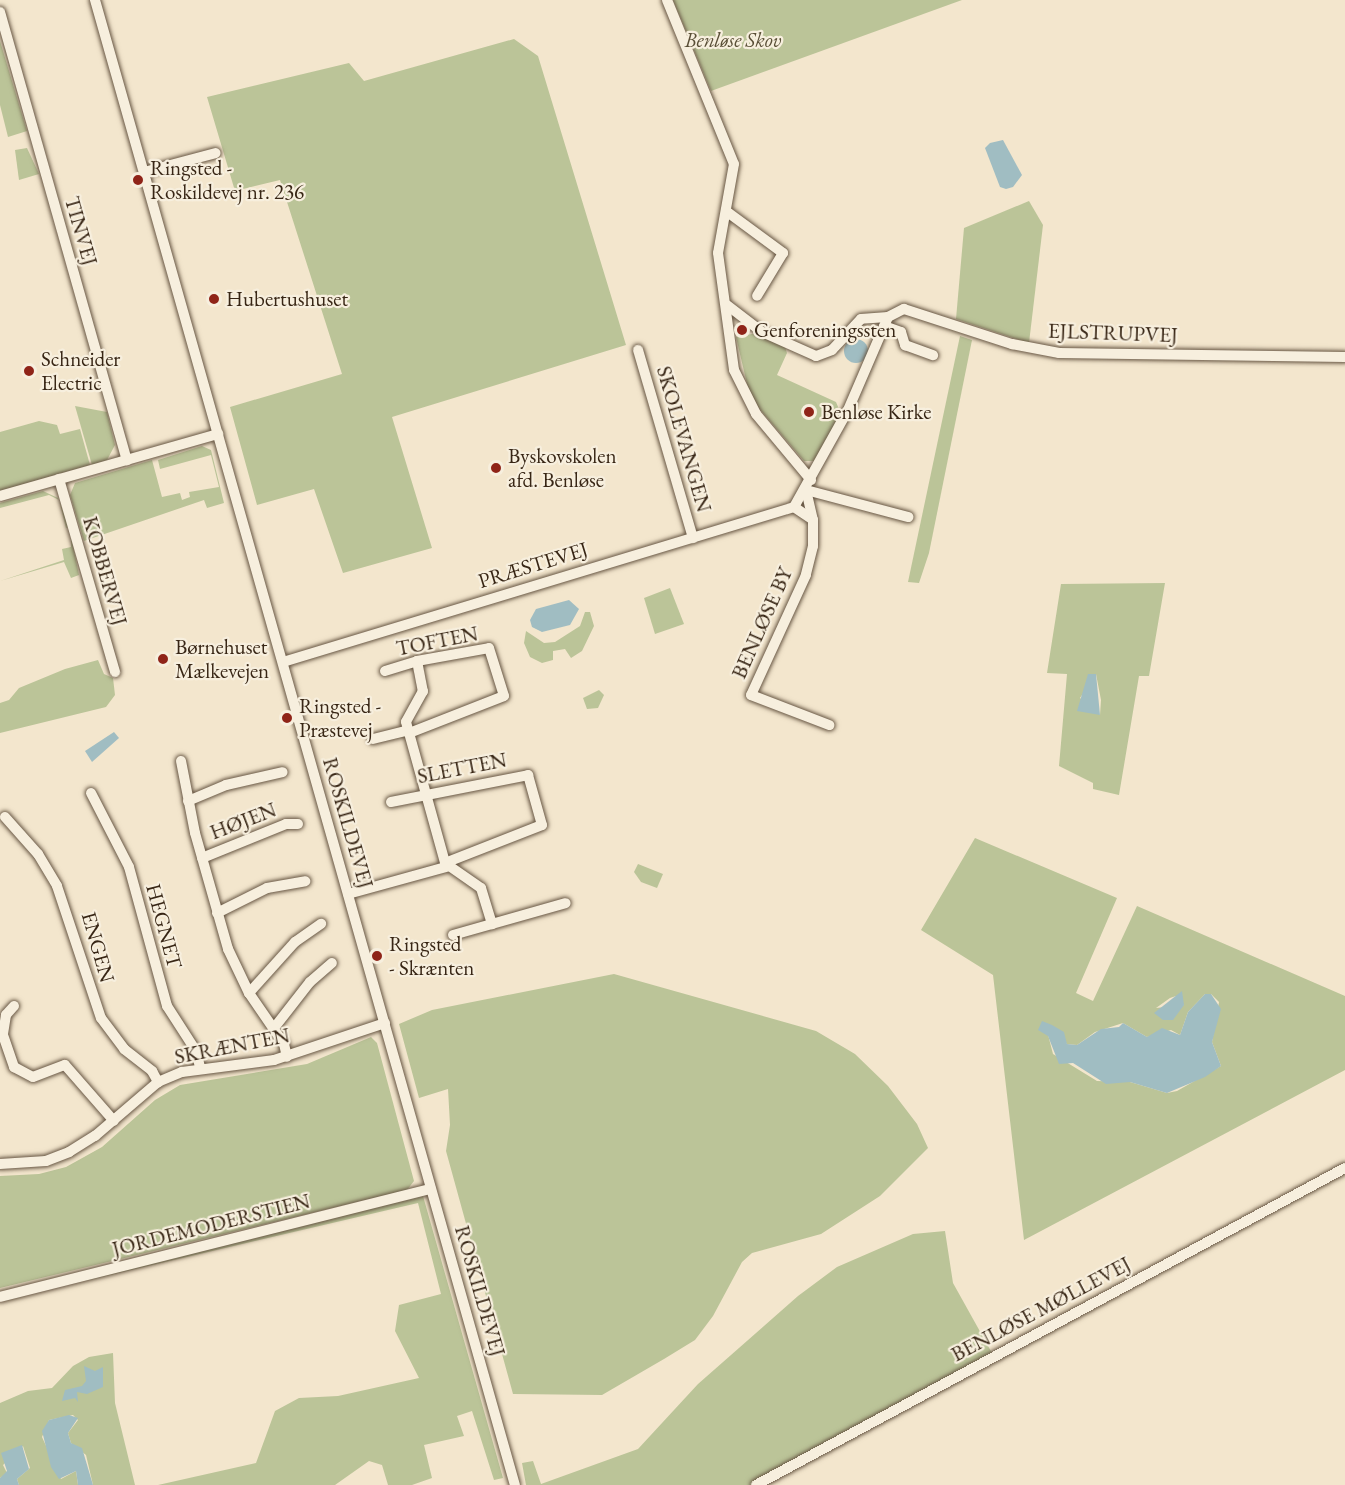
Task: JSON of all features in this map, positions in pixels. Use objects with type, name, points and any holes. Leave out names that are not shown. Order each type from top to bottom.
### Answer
[{"type":"street","name":"ROSKILDEVEJ","points":[[95,0],[515,1485]]},
{"type":"street","name":"BENLØSE BY","points":[[667,0],[730,148],[734,178],[718,252],[731,325],[731,353],[746,397],[809,485],[813,546],[806,575],[751,695],[829,725]]},
{"type":"street","name":"TINVEJ","points":[[0,12],[127,460]]},
{"type":"street","points":[[144,172],[216,153]]},
{"type":"street","points":[[726,212],[783,253],[757,296]]},
{"type":"street","points":[[727,305],[742,319],[816,356],[832,350],[861,319],[886,321],[901,332],[905,345],[933,355]]},
{"type":"street","name":"EJLSTRUPVEJ","points":[[886,321],[904,309],[1012,344],[1059,353],[1345,357]]},
{"type":"street","points":[[731,325],[742,319]]},
{"type":"street","points":[[813,520],[794,507],[809,485],[861,384],[886,321]]},
{"type":"street","name":"SKOLEVANGEN","points":[[638,350],[693,538]]},
{"type":"street","points":[[0,496],[218,434]]},
{"type":"street","name":"KOBBERVEJ","points":[[59,479],[116,672]]},
{"type":"street","points":[[809,485],[908,517]]},
{"type":"street","name":"PRÆSTEVEJ","points":[[283,662],[794,507]]},
{"type":"street","name":"TOFTEN","points":[[385,671],[417,661],[489,648],[504,696],[408,731]]},
{"type":"street","points":[[417,661],[424,684],[406,722],[445,865],[481,888],[492,924]]},
{"type":"street","points":[[373,739],[408,731]]},
{"type":"street","name":"HØJEN","points":[[181,761],[202,858],[228,952],[249,993],[274,1028],[287,1057]]},
{"type":"street","name":"HØJEN","points":[[188,801],[226,785],[284,772]]},
{"type":"street","name":"SLETTEN","points":[[348,894],[445,865],[542,825],[528,775],[425,793],[392,802]]},
{"type":"street","name":"HEGNET","points":[[91,793],[129,867],[163,996],[196,1051],[200,1067]]},
{"type":"street","name":"ENGEN","points":[[5,817],[38,854],[57,886],[101,1018],[124,1049],[152,1071],[158,1082]]},
{"type":"street","name":"HØJEN","points":[[202,858],[276,828],[298,824]]},
{"type":"street","points":[[218,913],[267,888],[305,881]]},
{"type":"street","points":[[453,935],[566,903]]},
{"type":"street","points":[[249,993],[295,942],[321,924]]},
{"type":"street","points":[[274,1028],[316,976],[332,963]]},
{"type":"street","points":[[14,1006],[6,1015],[3,1035],[14,1067],[33,1077],[65,1065],[114,1120]]},
{"type":"street","name":"SKRÆNTEN","points":[[0,1164],[57,1157],[83,1145],[158,1082],[200,1067],[287,1057],[385,1023]]},
{"type":"street","name":"BENLØSE MØLLEVEJ","points":[[756,1485],[1345,1168]]},
{"type":"street","name":"JORDEMODERSTIEN","points":[[0,1297],[432,1189]]},
{"type":"green space","name":"Benløse Skov","points":[[673,0],[962,0],[711,91]]},
{"type":"green space","points":[[514,39],[538,56],[626,345],[392,417],[432,548],[343,573],[314,489],[257,505],[230,407],[342,374],[280,180],[235,191],[207,97],[349,63],[364,81]]},
{"type":"green space","points":[[0,41],[27,131],[8,137],[0,105]]},
{"type":"green space","points":[[27,148],[39,174],[19,180],[15,150]]},
{"type":"green space","points":[[1029,201],[1043,225],[1029,343],[956,319],[964,228]]},
{"type":"green space","points":[[757,333],[785,347],[787,353],[777,375],[836,402],[841,414],[815,461],[804,461],[758,407],[748,388],[736,337]]},
{"type":"green space","points":[[960,336],[972,340],[929,553],[919,583],[908,582]]},
{"type":"green space","points":[[75,406],[107,412],[115,445],[107,460],[92,465]]},
{"type":"green space","points":[[39,421],[57,425],[60,434],[80,429],[90,465],[0,491],[0,432]]},
{"type":"green space","points":[[202,446],[211,450],[224,503],[207,508],[204,500],[84,541],[70,495],[75,483],[152,460],[162,497],[180,493],[182,500],[190,497],[189,492],[219,487],[211,455],[160,469],[158,460]]},
{"type":"green space","points":[[43,491],[59,500],[49,495],[0,508],[0,503]]},
{"type":"green space","points":[[59,502],[69,527],[66,528]]},
{"type":"green space","points":[[71,536],[79,575],[71,578],[64,562],[0,581],[64,560],[62,549],[71,547]]},
{"type":"green space","points":[[1165,583],[1149,676],[1139,676],[1119,795],[1093,789],[1093,783],[1059,766],[1067,674],[1047,673],[1061,584]],"holes":[[[1096,674],[1101,700],[1100,715],[1080,698]]]},
{"type":"green space","points":[[670,588],[684,624],[655,634],[644,598]]},
{"type":"green space","points":[[585,612],[590,612],[594,626],[582,651],[571,658],[565,649],[553,651],[553,660],[542,663],[530,657],[524,643],[526,631],[544,643],[555,642],[580,626]]},
{"type":"green space","points":[[98,660],[104,674],[113,678],[115,695],[106,707],[0,733],[0,703],[9,700],[19,688],[65,669]]},
{"type":"green space","points":[[599,690],[604,695],[598,708],[587,709],[583,698]]},
{"type":"green space","points":[[975,838],[1117,898],[1076,993],[1093,1001],[1137,906],[1345,996],[1345,1070],[1024,1240],[993,975],[921,930]],"holes":[[[1205,994],[1211,994],[1219,1002],[1212,1042],[1221,1066],[1177,1091],[1167,1093],[1130,1082],[1097,1081],[1053,1054],[1045,1023],[1067,1044],[1077,1045],[1095,1032],[1123,1023],[1147,1037],[1171,1030],[1180,1035],[1188,1012]],[[1176,996],[1184,1005],[1156,1008],[1170,998]]]},
{"type":"green space","points":[[638,864],[663,874],[657,888],[641,882],[634,872]]},
{"type":"green space","points":[[614,974],[816,1031],[855,1054],[888,1086],[917,1124],[928,1148],[880,1196],[821,1234],[752,1253],[742,1262],[713,1316],[695,1340],[664,1359],[602,1395],[513,1394],[446,1151],[450,1125],[448,1089],[419,1098],[399,1024],[432,1010]]},
{"type":"green space","points":[[371,1037],[377,1043],[414,1181],[407,1190],[0,1288],[0,1176],[39,1174],[66,1167],[102,1147],[155,1100],[180,1085],[307,1064]]},
{"type":"green space","points":[[423,1196],[503,1478],[494,1480],[472,1411],[457,1416],[464,1436],[424,1445],[432,1478],[412,1485],[388,1485],[382,1465],[369,1461],[335,1485],[158,1485],[256,1463],[275,1411],[299,1398],[338,1396],[419,1378],[395,1331],[399,1305],[441,1294],[418,1203],[3,1300]]},
{"type":"green space","points":[[945,1231],[953,1283],[992,1353],[752,1485],[526,1485],[522,1463],[533,1461],[541,1484],[638,1449],[698,1384],[798,1296],[837,1267],[913,1234]]},
{"type":"green space","points":[[113,1353],[115,1403],[135,1485],[93,1485],[86,1455],[71,1443],[68,1433],[78,1420],[73,1415],[49,1420],[42,1437],[61,1479],[76,1471],[78,1485],[19,1485],[17,1479],[30,1468],[23,1446],[3,1465],[7,1473],[0,1478],[0,1403],[28,1391],[52,1388],[73,1366],[89,1357]]},
{"type":"water","points":[[1003,140],[1022,175],[1013,187],[1006,189],[1000,187],[985,148],[990,143]]},
{"type":"water","points":[[856,339],[864,343],[868,351],[864,359],[856,363],[848,359],[844,351],[848,343]]},
{"type":"water","points":[[569,600],[579,609],[570,625],[542,632],[532,627],[530,620],[536,609]]},
{"type":"water","points":[[1088,674],[1096,674],[1100,715],[1077,711]]},
{"type":"water","points":[[114,732],[119,738],[92,762],[85,751]]},
{"type":"water","points":[[1182,991],[1184,1005],[1173,1020],[1163,1020],[1154,1013]]},
{"type":"water","points":[[1205,994],[1211,994],[1221,1009],[1212,1042],[1221,1066],[1205,1077],[1167,1093],[1130,1082],[1106,1084],[1073,1063],[1059,1064],[1048,1036],[1038,1030],[1042,1021],[1064,1032],[1067,1044],[1077,1045],[1101,1029],[1119,1027],[1123,1023],[1147,1037],[1162,1028],[1180,1035],[1188,1012]]},
{"type":"water","points":[[84,1366],[95,1371],[103,1367],[103,1387],[87,1394],[77,1392],[78,1402],[75,1398],[62,1401],[65,1390],[82,1386],[86,1381]]},
{"type":"water","points":[[69,1415],[78,1418],[68,1433],[71,1443],[82,1448],[93,1485],[78,1485],[76,1471],[59,1479],[51,1467],[42,1431],[49,1420]]},
{"type":"water","points":[[22,1445],[29,1469],[17,1479],[19,1485],[0,1485],[0,1478],[7,1471],[1,1453]]},
{"type":"place","name":"Ringsted - Roskildevej nr. 236","points":[[138,180]]},
{"type":"place","name":"Hubertushuset","points":[[214,299]]},
{"type":"place","name":"Genforeningssten","points":[[742,330]]},
{"type":"place","name":"Schneider Electric","points":[[29,371]]},
{"type":"place","name":"Benløse Kirke","points":[[809,412]]},
{"type":"place","name":"Byskovskolen afd. Benløse","points":[[496,468]]},
{"type":"place","name":"Børnehuset Mælkevejen","points":[[163,659]]},
{"type":"place","name":"Ringsted - Præstevej","points":[[287,718]]},
{"type":"place","name":"Ringsted - Skrænten","points":[[377,956]]}]
